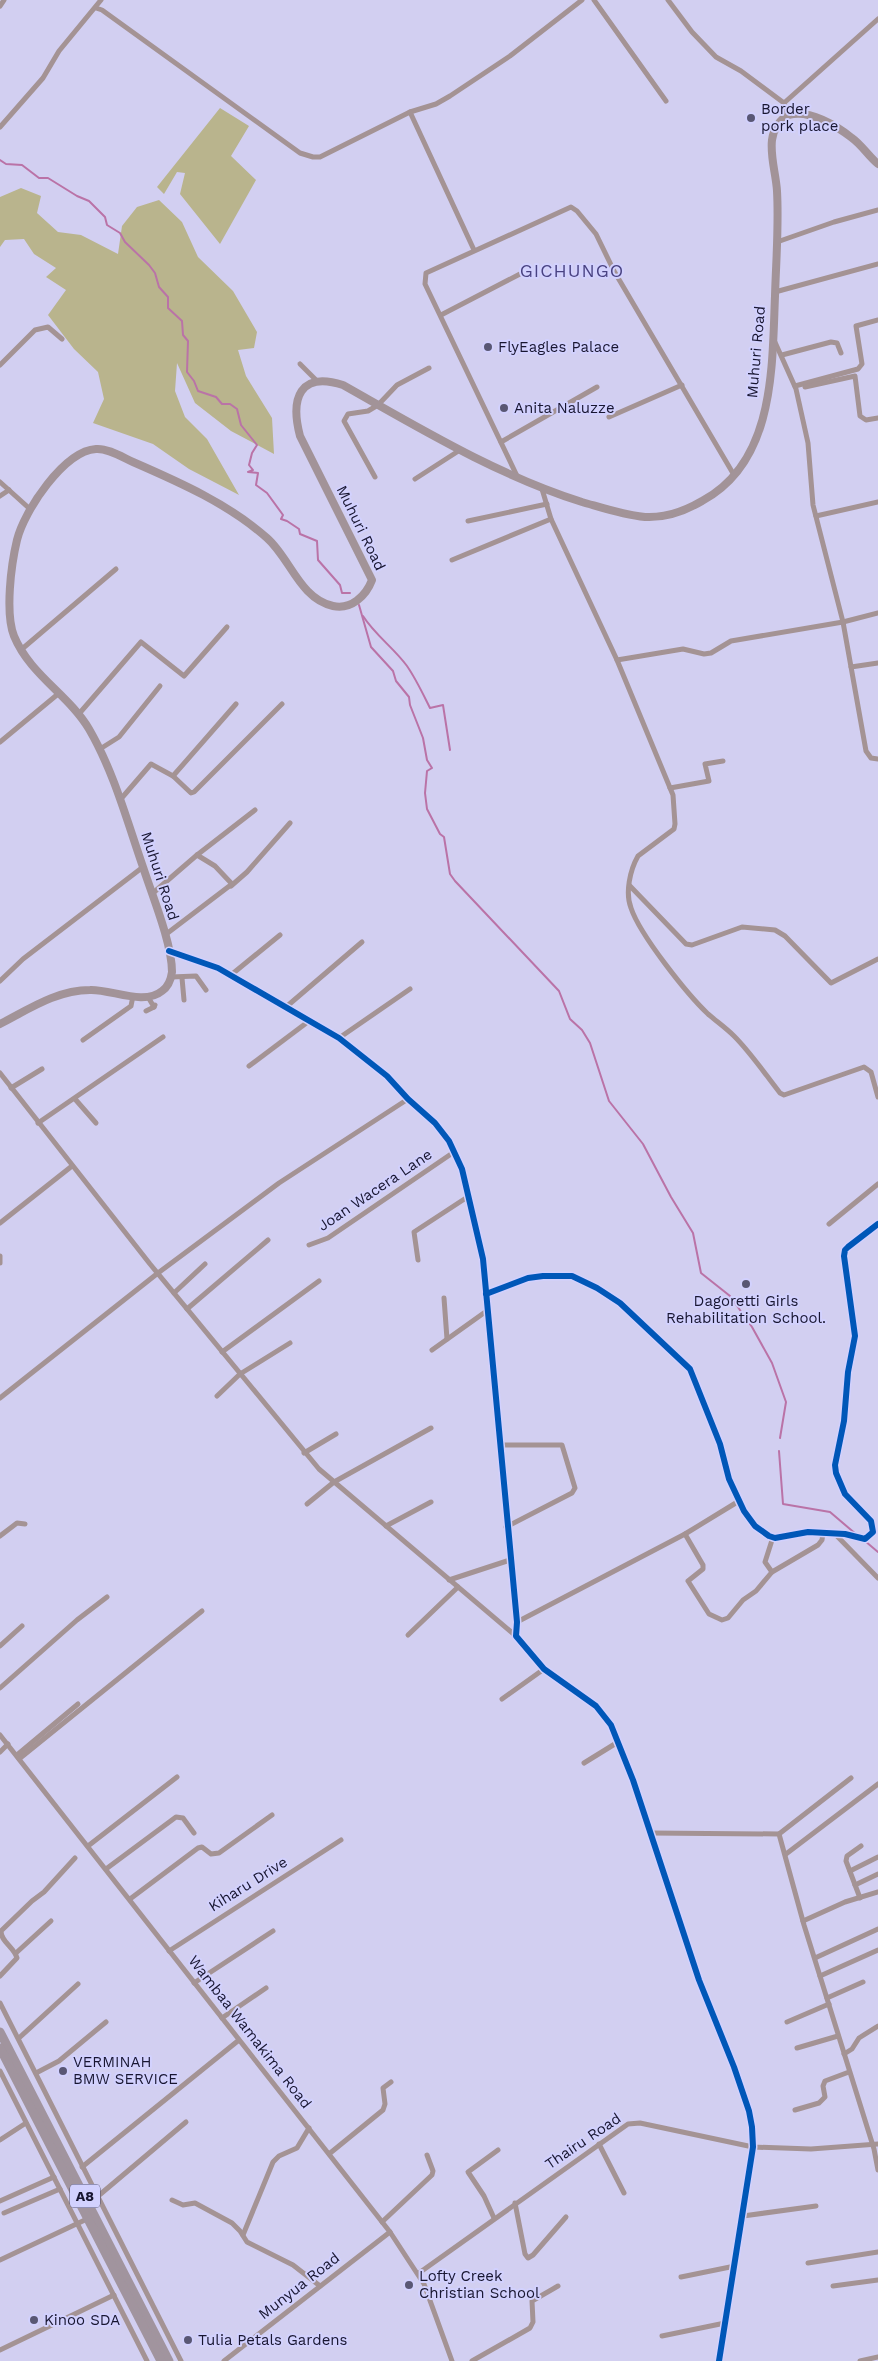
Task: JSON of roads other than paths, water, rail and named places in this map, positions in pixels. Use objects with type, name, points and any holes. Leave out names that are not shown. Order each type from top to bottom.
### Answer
[{"type":"highway","name":"A8","points":[[0,2032],[169,2361]]},
{"type":"highway","name":"A8","points":[[0,2048],[159,2358]]},
{"type":"main road","points":[[788,116],[802,114],[824,121],[853,138],[878,164]]},
{"type":"main road","name":"Muhuri Road","points":[[171,977],[169,951],[153,894],[100,749],[78,715],[44,681],[13,634],[11,574],[18,537],[30,509],[40,494],[73,458],[96,449],[107,451],[228,509],[267,538],[311,594],[332,606],[343,607],[352,604],[365,594],[372,580],[371,574],[300,436],[295,415],[298,396],[303,390],[317,381],[323,380],[343,386],[460,450],[542,489],[616,512],[646,517],[678,512],[695,505],[712,496],[734,476],[748,456],[762,420],[770,390],[777,242],[777,189],[771,145],[777,125],[788,116]]},
{"type":"main road","points":[[0,1024],[65,992],[93,990],[148,997],[161,993],[171,977]]},
{"type":"street","points":[[0,6],[4,0]]},
{"type":"street","points":[[0,127],[43,78],[59,51],[101,0]]},
{"type":"street","points":[[96,8],[102,10],[304,155],[320,157],[410,112],[436,104],[450,96],[510,56],[582,0]]},
{"type":"street","points":[[594,0],[666,102]]},
{"type":"street","points":[[668,0],[692,32],[716,57],[741,72],[784,103],[788,116]]},
{"type":"street","points":[[784,103],[878,18]]},
{"type":"street","points":[[410,112],[474,250]]},
{"type":"street","points":[[519,479],[425,284],[426,273],[566,208],[573,208],[596,234],[614,270],[734,476]]},
{"type":"street","points":[[777,242],[834,222],[878,210]]},
{"type":"street","points":[[775,292],[878,264]]},
{"type":"street","points":[[441,315],[520,274]]},
{"type":"street","points":[[796,388],[861,367],[856,326],[878,320]]},
{"type":"street","points":[[0,365],[34,330],[48,327],[62,339]]},
{"type":"street","points":[[773,337],[796,388],[808,443],[809,478],[816,516],[842,622],[866,751],[871,758],[878,759]]},
{"type":"street","points":[[782,355],[831,342],[837,342],[841,353]]},
{"type":"street","points":[[300,364],[317,381]]},
{"type":"street","points":[[375,477],[344,421],[348,414],[368,411],[378,405],[397,385],[429,368]]},
{"type":"street","points":[[796,388],[855,376],[860,416],[866,420],[878,418]]},
{"type":"street","points":[[609,417],[682,385]]},
{"type":"street","points":[[501,442],[597,387]]},
{"type":"street","points":[[414,479],[460,450]]},
{"type":"street","points":[[0,482],[30,509]]},
{"type":"street","points":[[542,489],[552,519],[617,660],[670,788],[674,805],[674,829],[638,856],[632,870],[630,886],[631,909],[650,942],[693,997],[707,1013],[734,1035],[784,1096],[864,1067],[871,1072],[878,1096]]},
{"type":"street","points":[[0,496],[9,490]]},
{"type":"street","points":[[816,516],[878,502]]},
{"type":"street","points":[[468,521],[547,504]]},
{"type":"street","points":[[452,560],[552,519]]},
{"type":"street","points":[[22,649],[116,569]]},
{"type":"street","points":[[617,660],[683,649],[704,654],[711,653],[731,641],[842,622],[878,613]]},
{"type":"street","points":[[78,715],[141,642],[184,676],[227,627]]},
{"type":"street","points":[[850,667],[878,663]]},
{"type":"street","points":[[100,749],[119,737],[160,686]]},
{"type":"street","points":[[0,742],[58,694]]},
{"type":"street","points":[[173,776],[236,704]]},
{"type":"street","points":[[120,800],[151,764],[173,776],[191,793],[194,792],[282,704]]},
{"type":"street","points":[[670,788],[709,781],[705,764],[724,761]]},
{"type":"street","points":[[153,894],[197,855],[255,810]]},
{"type":"street","points":[[165,935],[247,872],[290,823]]},
{"type":"street","points":[[197,855],[224,874],[231,881],[231,886]]},
{"type":"street","points":[[0,981],[23,959],[143,867]]},
{"type":"street","points":[[630,886],[686,944],[692,945],[742,927],[775,930],[785,936],[831,983],[878,958]]},
{"type":"street","points":[[230,975],[280,935]]},
{"type":"street","points":[[286,1007],[362,942]]},
{"type":"street","points":[[169,951],[218,968],[339,1038],[387,1076],[408,1099],[435,1123],[454,1152],[462,1168],[482,1259],[506,1526],[517,1622],[516,1636]]},
{"type":"street","points":[[171,977],[196,976],[206,990]]},
{"type":"street","points":[[182,978],[184,1000]]},
{"type":"street","points":[[339,1038],[410,990]]},
{"type":"street","points":[[83,1040],[131,1006],[133,996]]},
{"type":"street","points":[[146,1011],[154,1006],[148,997]]},
{"type":"street","points":[[249,1066],[309,1021]]},
{"type":"street","points":[[38,1123],[163,1037]]},
{"type":"street","points":[[11,1088],[42,1069]]},
{"type":"street","points":[[0,1073],[72,1166],[304,1453],[334,1482],[516,1636],[544,1669],[596,1706],[612,1725],[696,1972],[717,2021],[746,2102],[752,2128],[752,2147],[743,2216],[719,2361]]},
{"type":"street","points":[[75,1099],[96,1123]]},
{"type":"street","points":[[0,1398],[158,1273],[279,1183],[408,1099]]},
{"type":"street","name":"Joan Wacera Lane","points":[[309,1245],[328,1238],[454,1152]]},
{"type":"street","points":[[0,1222],[72,1166]]},
{"type":"street","points":[[829,1224],[878,1184]]},
{"type":"street","points":[[418,1260],[414,1232],[469,1196]]},
{"type":"street","points":[[486,1294],[528,1278],[544,1276],[572,1276],[597,1288],[620,1303],[690,1369],[716,1433],[728,1479],[748,1519],[763,1533],[773,1537],[822,1532],[865,1539],[873,1532],[871,1521],[845,1494],[839,1482],[836,1465],[844,1421],[844,1398],[855,1336],[844,1250],[878,1224]]},
{"type":"street","points":[[187,1309],[268,1240]]},
{"type":"street","points":[[0,1256],[0,1263]]},
{"type":"street","points":[[174,1293],[205,1264]]},
{"type":"street","points":[[222,1352],[319,1281]]},
{"type":"street","points":[[444,1298],[447,1339]]},
{"type":"street","points":[[432,1350],[488,1310]]},
{"type":"street","points":[[217,1396],[240,1374],[290,1343]]},
{"type":"street","points":[[307,1504],[334,1482],[431,1428]]},
{"type":"street","points":[[304,1453],[336,1434]]},
{"type":"street","points":[[499,1446],[562,1445],[575,1488],[572,1493],[506,1526]]},
{"type":"street","points":[[517,1622],[685,1534],[739,1501]]},
{"type":"street","points":[[386,1526],[431,1502]]},
{"type":"street","points":[[0,1536],[17,1523],[25,1524]]},
{"type":"street","points":[[685,1534],[703,1566],[702,1569],[688,1580],[709,1614],[714,1618],[722,1620],[728,1618],[738,1604],[756,1591],[772,1572],[818,1545],[822,1540],[822,1532]]},
{"type":"street","points":[[834,1533],[878,1578]]},
{"type":"street","points":[[772,1572],[766,1562],[773,1537]]},
{"type":"street","points":[[449,1580],[510,1560]]},
{"type":"street","points":[[408,1635],[458,1588]]},
{"type":"street","points":[[0,1688],[77,1620],[107,1597]]},
{"type":"street","points":[[18,1757],[202,1611]]},
{"type":"street","points":[[0,1646],[22,1626]]},
{"type":"street","points":[[502,1699],[544,1669]]},
{"type":"street","points":[[18,1757],[78,1704]]},
{"type":"street","name":"Wambaa Wamakima Road","points":[[0,1735],[390,2232],[419,2273],[452,2361]]},
{"type":"street","points":[[584,1763],[618,1742]]},
{"type":"street","points":[[0,1752],[8,1744]]},
{"type":"street","points":[[88,1846],[177,1777]]},
{"type":"street","points":[[650,1833],[779,1834],[850,1778]]},
{"type":"street","points":[[786,1854],[878,1784]]},
{"type":"street","points":[[130,1899],[198,1848],[202,1848],[211,1854],[219,1854],[272,1815]]},
{"type":"street","points":[[106,1869],[176,1817],[183,1818],[194,1833]]},
{"type":"street","points":[[779,1834],[803,1921],[849,2072],[875,2144],[878,2170]]},
{"type":"street","name":"Kiharu Drive","points":[[170,1951],[341,1840]]},
{"type":"street","points":[[860,1898],[846,1861],[847,1856],[861,1846]]},
{"type":"street","points":[[850,1871],[878,1856]]},
{"type":"street","points":[[0,1976],[16,1962],[16,1953],[2,1938],[1,1931],[44,1892],[75,1858]]},
{"type":"street","points":[[855,1885],[878,1874]]},
{"type":"street","points":[[803,1921],[830,1908],[878,1892]]},
{"type":"street","points":[[16,1953],[51,1921]]},
{"type":"street","points":[[815,1958],[878,1929]]},
{"type":"street","points":[[194,1983],[274,1932]]},
{"type":"street","points":[[820,1976],[878,1950]]},
{"type":"street","points":[[787,2022],[863,1982]]},
{"type":"street","points":[[19,2038],[78,1984]]},
{"type":"street","points":[[222,2018],[266,1988]]},
{"type":"street","points":[[0,2003],[181,2361]]},
{"type":"street","points":[[36,2073],[59,2061],[106,2022]]},
{"type":"street","points":[[844,2054],[852,2049],[859,2038],[878,2026]]},
{"type":"street","points":[[798,2048],[838,2036]]},
{"type":"street","points":[[82,2167],[239,2040]]},
{"type":"street","points":[[0,2072],[148,2361],[159,2358]]},
{"type":"street","points":[[795,2110],[822,2101],[825,2097],[825,2081],[849,2072]]},
{"type":"street","points":[[329,2154],[383,2110],[385,2104],[383,2088],[391,2082]]},
{"type":"street","points":[[10,2090],[26,2098]]},
{"type":"street","points":[[97,2197],[186,2122]]},
{"type":"street","points":[[0,2140],[26,2123]]},
{"type":"street","name":"Thairu Road","points":[[419,2273],[624,2126],[633,2123],[752,2147],[811,2149],[875,2144]]},
{"type":"street","points":[[243,2236],[273,2162],[279,2156],[294,2150],[308,2128]]},
{"type":"street","points":[[599,2144],[624,2193]]},
{"type":"street","points":[[494,2218],[484,2196],[468,2172],[498,2150]]},
{"type":"street","points":[[382,2222],[432,2175],[426,2155]]},
{"type":"street","points":[[0,2201],[54,2177]]},
{"type":"street","points":[[4,2214],[60,2189]]},
{"type":"street","points":[[172,2200],[179,2204],[192,2202],[200,2205],[238,2227],[247,2242],[293,2265],[320,2286]]},
{"type":"street","points":[[515,2203],[525,2254],[528,2258],[533,2255],[566,2217]]},
{"type":"street","points":[[743,2216],[816,2206]]},
{"type":"street","points":[[0,2260],[87,2219]]},
{"type":"street","name":"Munyua Road","points":[[224,2361],[390,2232]]},
{"type":"street","points":[[808,2263],[878,2252]]},
{"type":"street","points":[[681,2277],[735,2266]]},
{"type":"street","points":[[832,2286],[878,2280]]},
{"type":"street","points":[[472,2361],[530,2328],[533,2322],[532,2301],[558,2286]]},
{"type":"street","points":[[0,2350],[114,2295]]},
{"type":"street","points":[[662,2336],[726,2323]]},
{"type":"street","points":[[159,2342],[169,2336]]},
{"type":"street","points":[[860,2361],[878,2357]]},
{"type":"waterway","points":[[0,160],[6,164],[22,165],[39,178],[48,178],[77,196],[89,201],[105,217],[107,225],[120,233],[125,242],[149,265],[155,273],[159,287],[168,297],[168,308],[182,321],[183,335],[188,341],[187,372],[194,381],[198,391],[216,397],[222,404],[230,404],[237,409],[241,425],[257,445],[252,453],[249,465],[253,470],[248,472],[258,473],[256,485],[267,493],[283,515],[281,519],[299,529],[300,534],[317,541],[318,560],[340,585],[342,593],[350,593]]},
{"type":"waterway","points":[[359,605],[371,647],[393,671],[396,681],[409,697],[410,705],[423,738],[427,760],[432,768],[427,771],[425,793],[427,809],[440,834],[444,837],[450,874],[559,991],[570,1019],[582,1030],[590,1043],[609,1101],[643,1144],[671,1197],[693,1233],[701,1273],[730,1296],[752,1327],[772,1363],[786,1402],[780,1438]]},
{"type":"waterway","points":[[363,616],[407,666],[430,708],[443,705],[450,750]]},
{"type":"waterway","points":[[779,1451],[783,1504],[830,1512],[857,1535]]},
{"type":"waterway","points":[[865,1541],[878,1552]]},
{"type":"place","name":"Border pork place","points":[[751,118]]},
{"type":"place","name":"FlyEagles Palace","points":[[488,347]]},
{"type":"place","name":"Anita Naluzze","points":[[504,408]]},
{"type":"place","name":"Dagoretti Girls Rehabilitation School.","points":[[746,1284]]},
{"type":"place","name":"VERMINAH BMW SERVICE","points":[[63,2071]]},
{"type":"place","name":"Lofty Creek Christian School","points":[[409,2285]]},
{"type":"place","name":"Kinoo SDA","points":[[34,2320]]},
{"type":"place","name":"Tulia Petals Gardens","points":[[188,2340]]},
{"type":"district","name":"GICHUNGO","points":[[572,271]]}]
